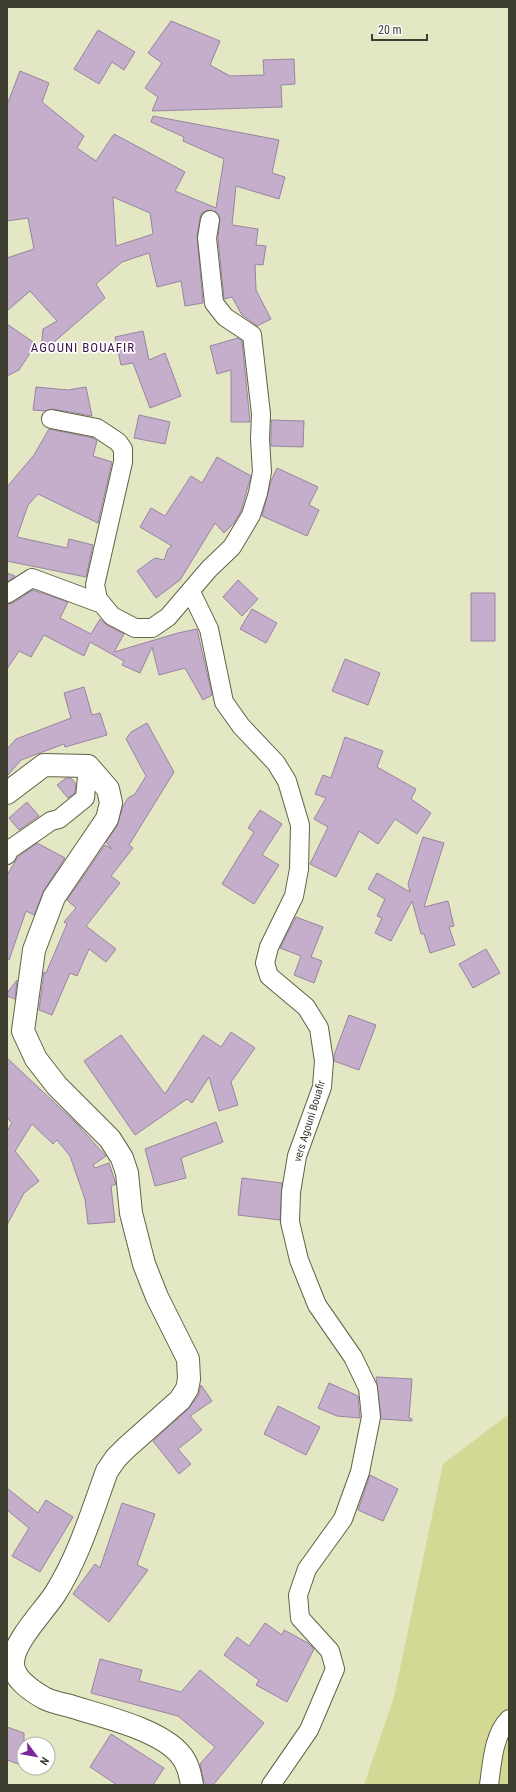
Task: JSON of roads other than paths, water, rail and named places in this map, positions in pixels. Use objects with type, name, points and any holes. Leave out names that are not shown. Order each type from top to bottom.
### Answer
[{"type":"main road","points":[[7,793],[44,765],[88,766],[108,789],[111,803],[107,819],[54,897],[34,950],[23,1031],[36,1059],[57,1086],[110,1138],[122,1158],[127,1173],[132,1213],[144,1264],[157,1297],[188,1359],[189,1379],[187,1389],[180,1400],[126,1448],[116,1458],[107,1471],[74,1558],[56,1594],[16,1649],[13,1663],[16,1673],[24,1684],[45,1698],[133,1727],[165,1740],[181,1754],[189,1769],[192,1785]]},
{"type":"street","points":[[51,419],[97,428],[118,442],[123,448],[123,462],[95,585],[98,599],[112,616],[135,628],[152,628],[168,617],[191,592],[209,569],[232,547],[250,515],[258,493],[262,472],[260,439],[261,414],[252,335],[225,317],[214,304],[207,238],[210,220]]},
{"type":"street","points":[[7,594],[32,578],[102,604]]},
{"type":"street","name":"vers Agouni Bouafir","points":[[191,592],[209,629],[224,702],[241,726],[276,763],[287,781],[300,825],[299,869],[294,896],[269,947],[265,963],[269,976],[306,1007],[319,1028],[324,1061],[322,1087],[297,1156],[291,1192],[290,1222],[299,1260],[317,1305],[353,1357],[368,1388],[371,1417],[360,1472],[343,1518],[307,1569],[298,1595],[300,1618],[330,1651],[335,1669],[309,1730],[271,1785]]},
{"type":"street","points":[[7,855],[10,850],[51,821],[59,819],[85,798],[88,766]]},
{"type":"street","points":[[489,1785],[493,1757],[502,1726],[509,1719]]},
{"type":"district","name":"AGOUNI BOUAFIR","points":[[83,347]]}]
